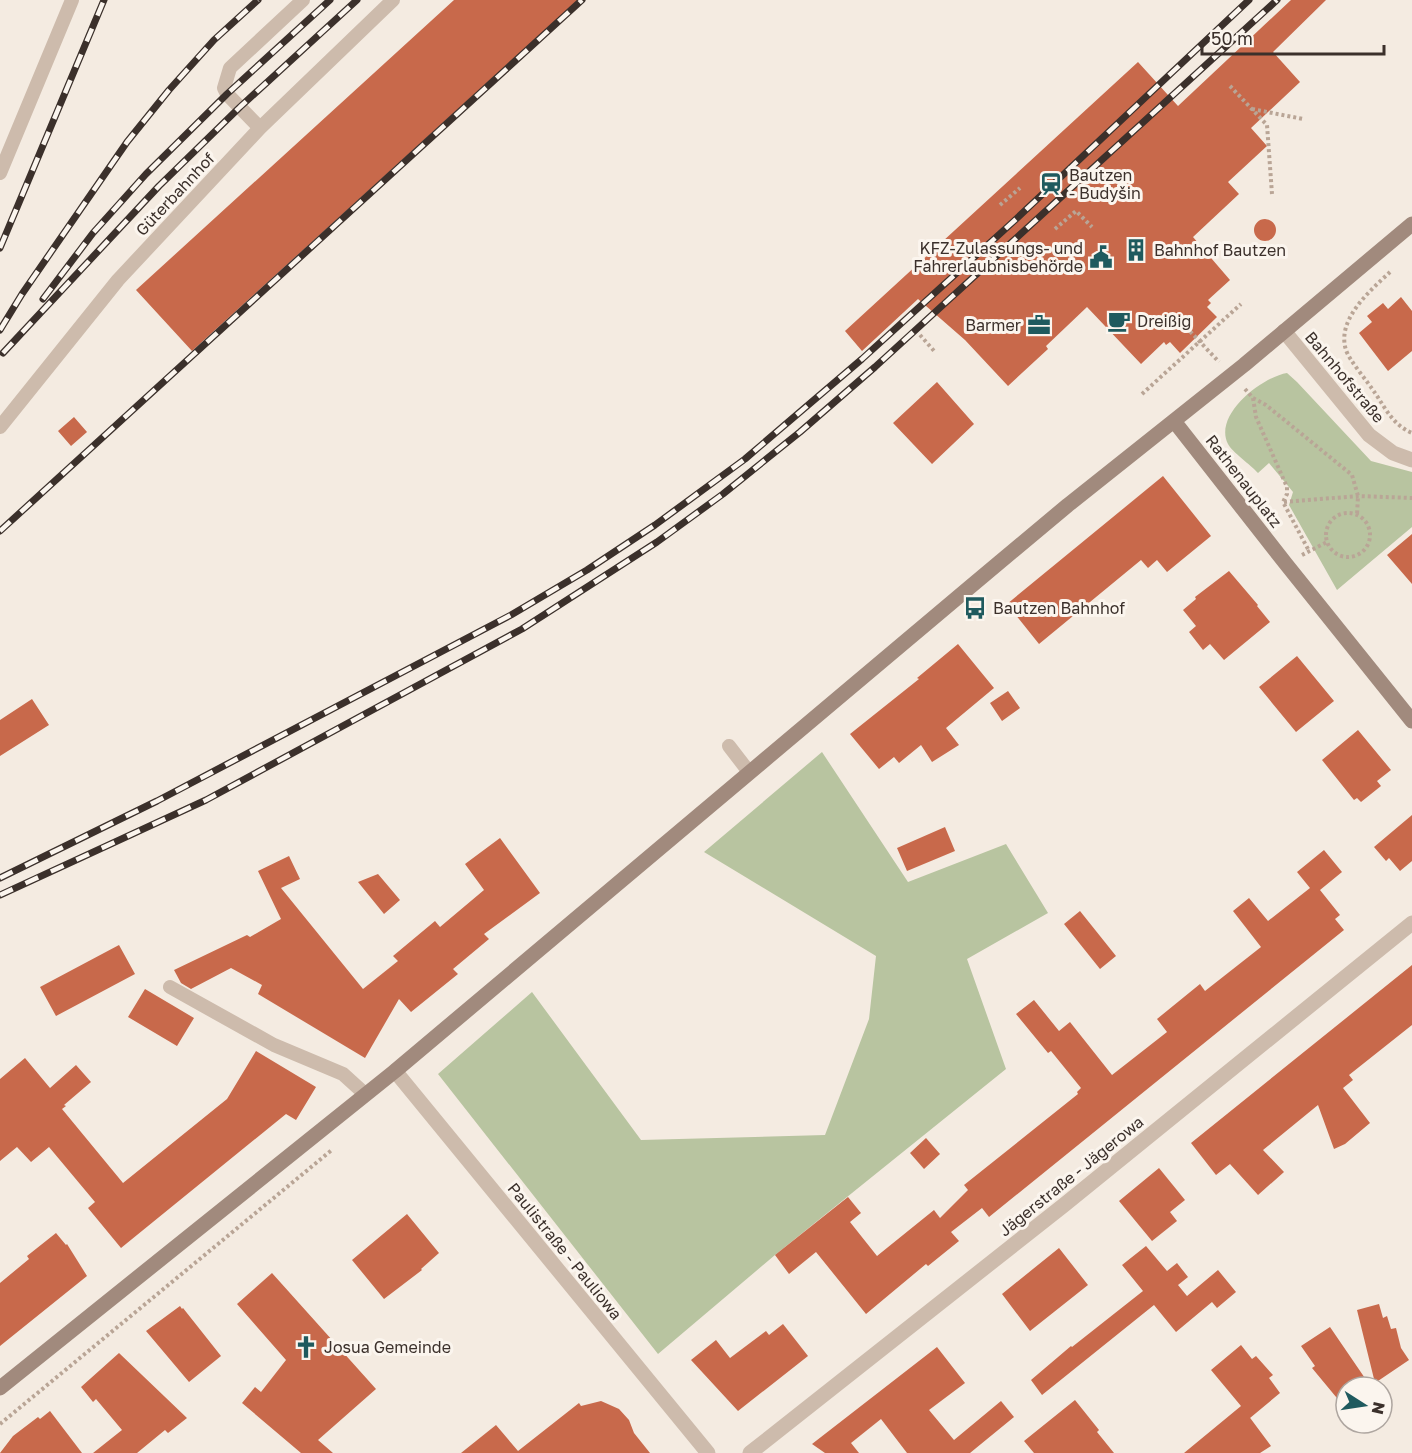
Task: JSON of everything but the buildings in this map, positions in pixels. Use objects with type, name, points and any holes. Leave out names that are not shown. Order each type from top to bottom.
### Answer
[{"type":"street","points":[[0,1388],[395,1071],[1068,505],[1232,375],[1412,224]]},
{"type":"street","name":"Bahnhofstraße","points":[[1284,331],[1369,435],[1393,453],[1412,460]]},
{"type":"street","name":"Rathenauplatz","points":[[1174,421],[1412,721]]},
{"type":"street","name":"Jägerstraße - Jägerowa","points":[[750,1453],[1064,1205],[1412,923]]},
{"type":"street","name":"Paulistraße - Pauliowa","points":[[395,1071],[708,1453]]},
{"type":"lane","points":[[0,173],[72,0]]},
{"type":"lane","points":[[260,128],[224,88],[230,68],[303,0]]},
{"type":"lane","name":"Güterbahnhof","points":[[0,427],[118,279],[260,128],[393,0]]},
{"type":"lane","points":[[729,746],[749,772]]},
{"type":"lane","points":[[170,987],[274,1045],[343,1074],[365,1094]]},
{"type":"path","points":[[1230,86],[1267,125],[1272,194]]},
{"type":"path","points":[[1252,109],[1303,119]]},
{"type":"path","points":[[1000,205],[1020,188]]},
{"type":"path","points":[[1055,229],[1076,211],[1092,227]]},
{"type":"path","points":[[1390,272],[1365,296],[1352,315],[1345,330],[1346,350],[1396,425],[1412,432]]},
{"type":"path","points":[[1142,394],[1241,304]]},
{"type":"path","points":[[1186,327],[1232,375]]},
{"type":"path","points":[[920,335],[935,352]]},
{"type":"path","points":[[1283,502],[1287,494],[1287,487],[1256,417],[1253,398],[1266,405],[1352,475],[1358,496],[1357,515]]},
{"type":"path","points":[[1283,502],[1358,496],[1412,498]]},
{"type":"path","points":[[1283,502],[1309,551],[1327,542]]},
{"type":"path","points":[[1343,514],[1357,515],[1367,525],[1370,532],[1370,539],[1362,552],[1349,557],[1342,556],[1330,548],[1327,542],[1331,521],[1343,514]]},
{"type":"path","points":[[0,1424],[335,1147]]},
{"type":"green space","points":[[1287,373],[1371,461],[1412,472],[1412,527],[1337,590],[1289,505],[1293,492],[1269,463],[1258,473],[1237,455],[1228,444],[1225,433],[1227,421],[1242,399],[1265,382]]},
{"type":"green space","points":[[822,752],[908,882],[1006,844],[1048,913],[967,959],[1006,1069],[775,1255],[658,1354],[438,1074],[532,992],[641,1140],[825,1135],[869,1019],[876,956],[704,852]]},
{"type":"railway","points":[[0,248],[104,0]]},
{"type":"railway","points":[[0,330],[22,294],[127,142],[214,40],[258,0]]},
{"type":"railway","points":[[43,299],[93,233],[146,174],[227,94],[330,0]]},
{"type":"railway","points":[[3,353],[159,186],[240,107],[357,0]]},
{"type":"railway","points":[[0,531],[582,0]]},
{"type":"railway","points":[[0,878],[157,801],[511,615],[587,570],[655,525],[745,459],[862,359],[1014,221],[1249,0]]},
{"type":"railway","points":[[0,895],[206,800],[522,629],[657,542],[723,494],[875,367],[1277,0]]},
{"type":"place","name":"Bautzen - Budyšin","points":[[1051,184]]},
{"type":"place","name":"Bahnhof Bautzen","points":[[1136,250]]},
{"type":"place","name":"KFZ-Zulassungs- und Fahrerlaubnisbehörde","points":[[1101,257]]},
{"type":"place","name":"Dreißig","points":[[1119,321]]},
{"type":"place","name":"Barmer","points":[[1039,325]]},
{"type":"place","name":"Bautzen Bahnhof","points":[[975,608]]},
{"type":"place","name":"Josua Gemeinde","points":[[306,1347]]}]
